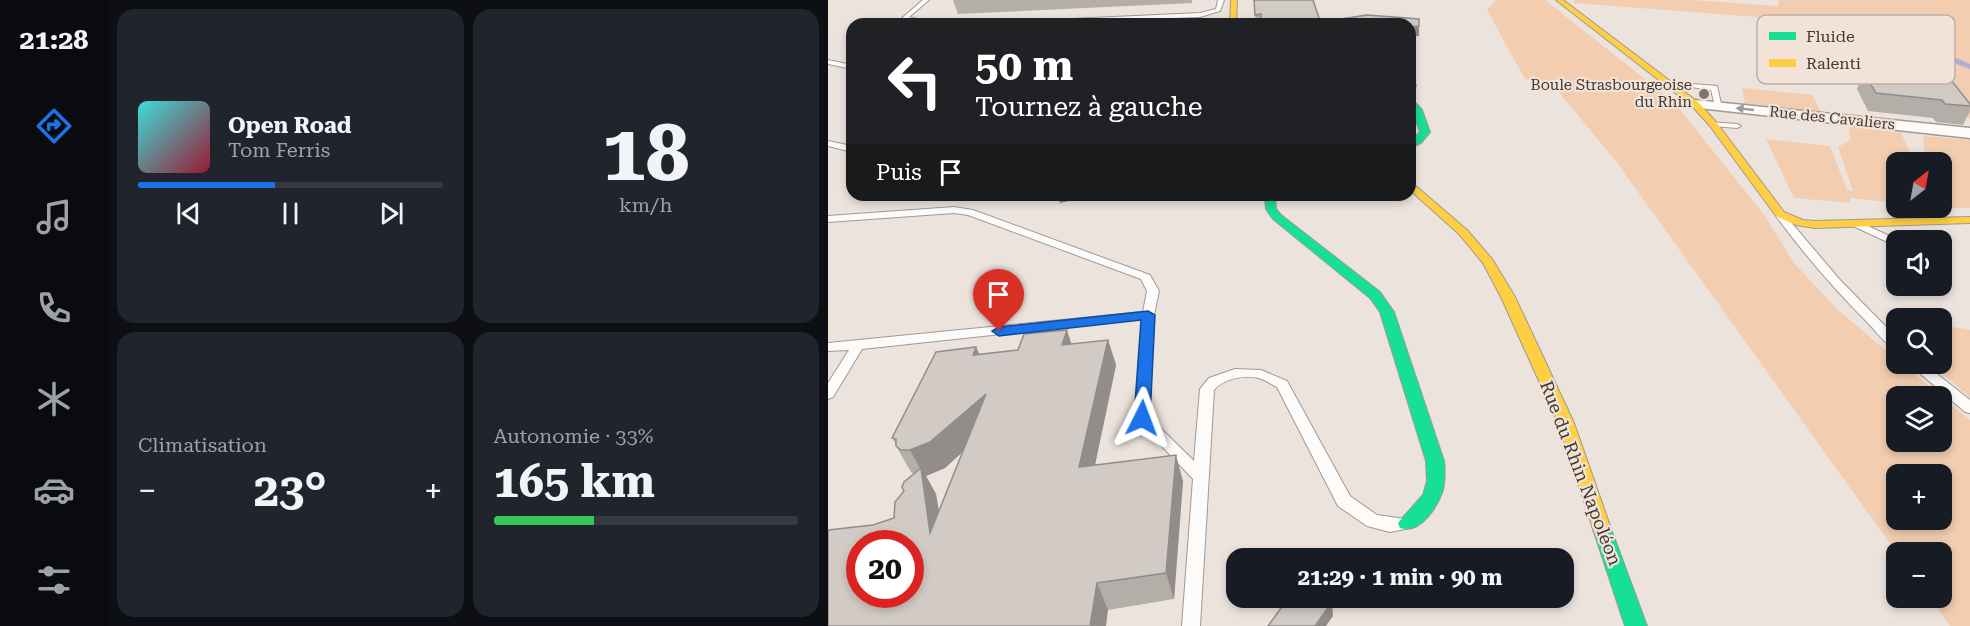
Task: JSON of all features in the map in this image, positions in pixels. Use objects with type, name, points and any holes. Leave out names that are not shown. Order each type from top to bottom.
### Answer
[{"type":"street","points":[[1233,18],[1234,0]]},
{"type":"street","points":[[1559,0],[1695,104],[1713,124],[1780,214],[1811,225],[1970,220]]},
{"type":"street","name":"Rue des Cavaliers","points":[[1695,104],[1970,133]]},
{"type":"street","points":[[1416,107],[1425,132],[1416,142]]},
{"type":"street","name":"Rue du Rhin Napoléon","points":[[1416,189],[1463,232],[1488,262],[1508,297],[1566,423],[1636,626]]},
{"type":"street","points":[[1270,201],[1271,209],[1277,217],[1375,295],[1387,312],[1435,461],[1438,478],[1436,491],[1428,506],[1419,516],[1407,523]]},
{"type":"lane","points":[[905,18],[926,0]]},
{"type":"lane","points":[[1134,18],[1200,15],[1218,10],[1221,0]]},
{"type":"lane","points":[[828,62],[846,66]]},
{"type":"lane","points":[[1692,86],[1714,88],[1719,106]]},
{"type":"lane","points":[[1713,124],[1737,126]]},
{"type":"lane","points":[[828,143],[846,148]]},
{"type":"lane","points":[[828,219],[954,210],[970,212],[1146,277],[1153,291],[1148,315],[1142,418],[1201,477]]},
{"type":"lane","points":[[1780,214],[1801,245],[1886,334]]},
{"type":"lane","points":[[1857,224],[1886,238]]},
{"type":"lane","points":[[828,347],[1148,315]]},
{"type":"lane","points":[[828,394],[858,345]]},
{"type":"lane","points":[[1191,626],[1207,389],[1224,375],[1248,372],[1261,374],[1282,384],[1344,501],[1373,521],[1390,525],[1407,523]]},
{"type":"lane","points":[[1928,374],[1970,408]]},
{"type":"shaded area","points":[[1496,0],[1545,0],[1674,102],[1765,216],[1794,263],[1838,310],[1886,351],[1886,374],[1914,374],[1929,386],[1886,386],[1886,452],[1952,452],[1952,405],[1970,420],[1970,626],[1950,626],[1937,608],[1952,608],[1952,542],[1889,542],[1618,164],[1558,91],[1525,79],[1487,10]]},
{"type":"shaded area","points":[[1575,0],[1692,0],[1778,6],[1779,0],[1970,0],[1970,119],[1940,87],[1931,84],[1955,84],[1955,15],[1757,15],[1757,17],[1574,3]]},
{"type":"shaded area","points":[[1955,57],[1970,64],[1970,69],[1955,64]]},
{"type":"shaded area","points":[[1742,88],[1813,95],[1821,114],[1745,105]]},
{"type":"shaded area","points":[[1849,126],[1901,133],[1910,152],[1886,152],[1886,202],[1850,198],[1851,203],[1794,198],[1766,139],[1830,146],[1847,190],[1853,191],[1838,147],[1850,140]]},
{"type":"shaded area","points":[[1923,136],[1970,140],[1970,208],[1952,208],[1952,152],[1924,152]]},
{"type":"shaded area","points":[[1952,327],[1970,330],[1970,397],[1943,374],[1952,374]]},
{"type":"building","points":[[1254,0],[1313,0],[1319,18],[1261,18],[1261,14],[1255,15]]},
{"type":"building","points":[[1367,15],[1406,18],[1347,18]]},
{"type":"building","points":[[1870,84],[1954,84],[1970,106],[1945,104],[1942,100],[1876,93]]},
{"type":"building","points":[[1067,330],[1062,345],[1108,340],[1079,467],[1176,455],[1166,573],[1097,583],[1090,626],[828,626],[828,530],[873,525],[894,518],[895,502],[904,491],[902,487],[904,482],[921,468],[930,533],[986,394],[930,442],[910,450],[901,450],[896,446],[896,439],[892,438],[936,352],[976,347],[973,355],[1018,350],[1024,334]]},
{"type":"building","points":[[1281,608],[1328,608],[1315,626],[1268,626]]},
{"type":"traffic: fast","points":[[1416,107],[1425,132],[1416,142]]},
{"type":"traffic: fast","points":[[1270,201],[1271,209],[1277,217],[1375,295],[1387,312],[1435,461],[1436,471],[1432,497],[1422,511],[1407,523]]},
{"type":"traffic: fast","points":[[1601,526],[1636,626]]},
{"type":"traffic: slow","points":[[1233,18],[1234,0]]},
{"type":"traffic: slow","points":[[1559,0],[1695,104],[1713,124],[1780,214],[1800,222],[1821,225],[1970,220]]},
{"type":"traffic: slow","points":[[1416,189],[1463,232],[1488,262],[1508,297],[1566,423],[1601,526]]},
{"type":"place","name":"Boule Strasbourgeoise du Rhin","points":[[1704,94]]},
{"type":"route","points":[[999,331],[1148,315],[1142,418]]}]
